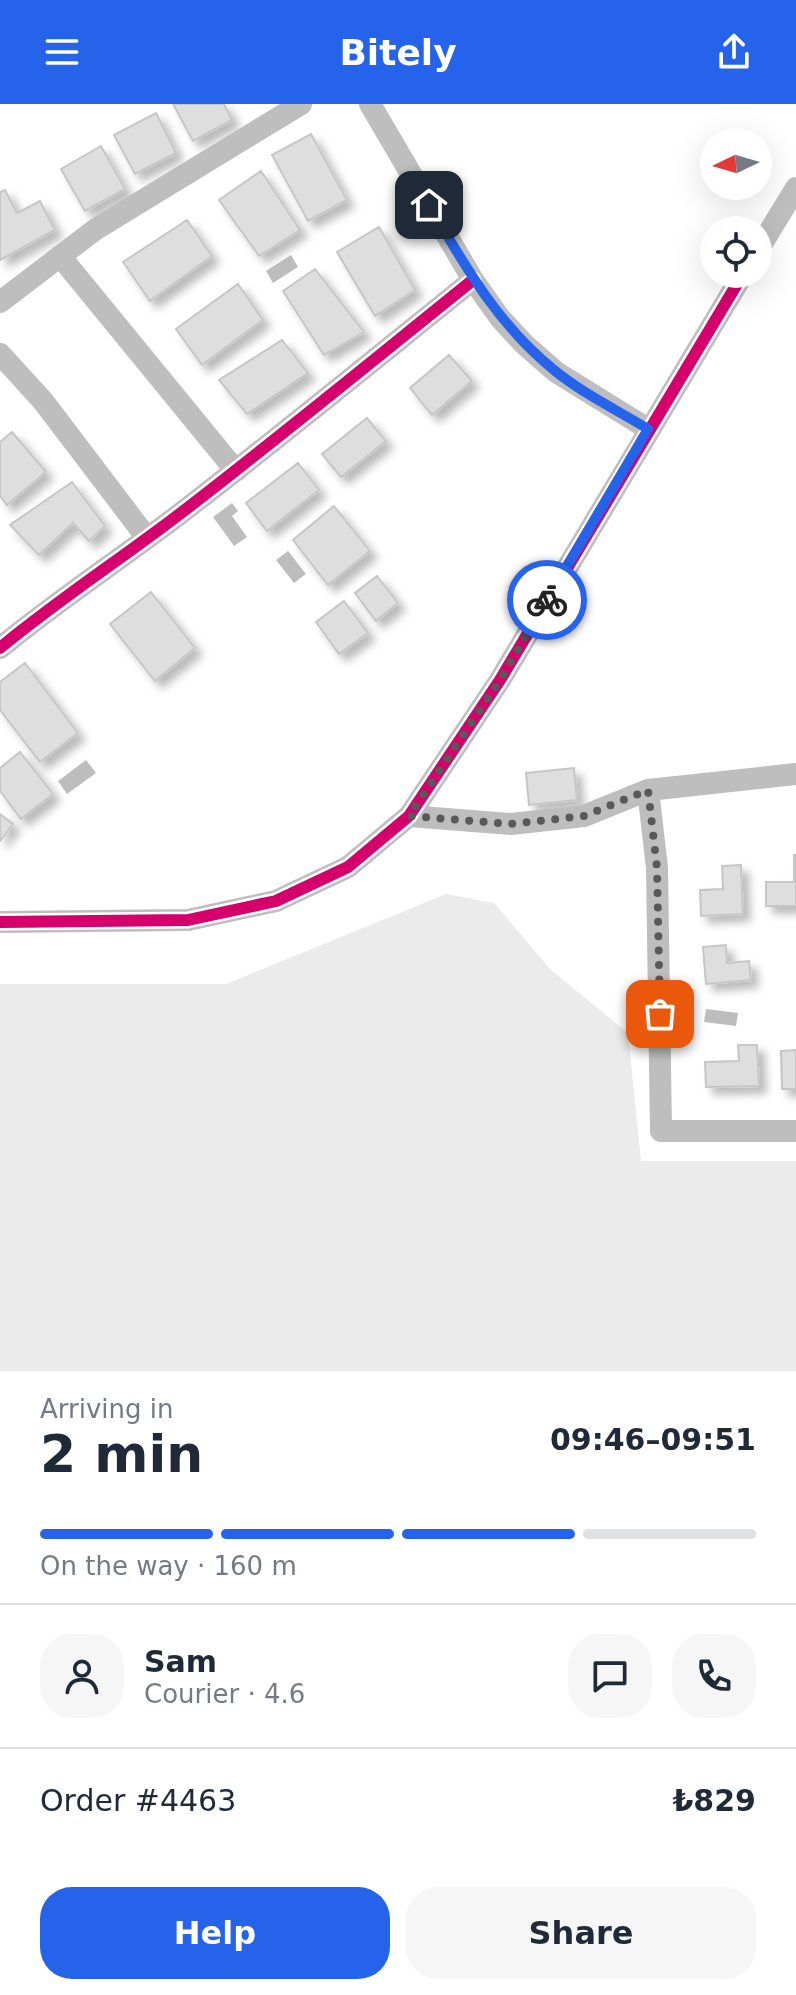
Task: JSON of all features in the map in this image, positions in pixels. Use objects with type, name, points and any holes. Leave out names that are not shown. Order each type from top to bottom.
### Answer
[{"type":"street","points":[[1,301],[96,229],[301,104]]},
{"type":"street","points":[[370,104],[473,280],[500,318],[556,372],[648,429]]},
{"type":"street","points":[[772,227],[796,188]]},
{"type":"street","points":[[60,256],[236,471]]},
{"type":"street","points":[[0,648],[50,606],[236,471],[473,280]]},
{"type":"street","points":[[0,922],[188,920],[276,901],[348,867],[409,816],[500,680],[734,288]]},
{"type":"street","points":[[0,354],[43,401],[147,538]]},
{"type":"street","points":[[409,816],[511,824],[569,818],[584,816],[648,790],[796,774]]},
{"type":"street","points":[[648,790],[657,868],[661,1131],[796,1131]]},
{"type":"shaded area","points":[[291,255],[298,267],[273,283],[266,271]]},
{"type":"shaded area","points":[[232,503],[238,511],[232,516],[247,537],[234,546],[213,517]]},
{"type":"shaded area","points":[[288,551],[306,574],[294,583],[276,560]]},
{"type":"shaded area","points":[[86,760],[96,773],[67,794],[58,781]]},
{"type":"shaded area","points":[[446,894],[494,903],[550,969],[628,1033],[641,1161],[796,1161],[796,1371],[0,1371],[0,984],[226,984]]},
{"type":"shaded area","points":[[706,1009],[738,1013],[736,1026],[704,1022]]},
{"type":"building","points":[[173,104],[224,104],[232,120],[193,141]]},
{"type":"building","points":[[156,113],[176,153],[135,174],[114,135]]},
{"type":"building","points":[[311,134],[347,200],[308,221],[272,155]]},
{"type":"building","points":[[101,146],[125,189],[85,211],[61,169]]},
{"type":"building","points":[[261,171],[300,230],[259,256],[219,200]]},
{"type":"building","points":[[5,190],[17,213],[40,201],[55,230],[0,260],[0,192]]},
{"type":"building","points":[[187,220],[212,256],[150,301],[123,262]]},
{"type":"building","points":[[379,227],[415,290],[375,316],[337,252]]},
{"type":"building","points":[[315,269],[364,332],[324,355],[283,291]]},
{"type":"building","points":[[238,284],[263,320],[202,365],[176,329]]},
{"type":"building","points":[[282,340],[308,373],[247,414],[219,380]]},
{"type":"building","points":[[449,355],[472,381],[432,415],[410,388]]},
{"type":"building","points":[[367,418],[386,441],[341,477],[322,454]]},
{"type":"building","points":[[12,432],[46,472],[7,505],[0,496],[0,442]]},
{"type":"building","points":[[298,463],[319,490],[267,531],[246,503]]},
{"type":"building","points":[[72,482],[105,526],[89,541],[73,523],[39,555],[10,525]]},
{"type":"building","points":[[334,506],[370,551],[328,585],[293,540]]},
{"type":"building","points":[[377,576],[398,603],[376,621],[355,593]]},
{"type":"building","points":[[151,592],[195,648],[155,681],[110,624]]},
{"type":"building","points":[[344,601],[368,633],[339,654],[316,622]]},
{"type":"building","points":[[25,663],[78,733],[40,762],[0,710],[0,682]]},
{"type":"building","points":[[20,752],[53,794],[21,819],[0,791],[0,768]]},
{"type":"building","points":[[574,768],[577,800],[529,805],[526,773]]},
{"type":"building","points":[[0,814],[13,824],[0,841]]},
{"type":"building","points":[[794,855],[796,906],[766,906],[766,882],[794,882]]},
{"type":"building","points":[[741,865],[743,914],[701,916],[700,890],[723,889],[722,866]]},
{"type":"building","points":[[726,945],[727,963],[749,961],[751,980],[706,984],[703,947]]},
{"type":"building","points":[[738,1045],[757,1045],[759,1086],[706,1087],[705,1062],[739,1061]]},
{"type":"building","points":[[796,1050],[796,1089],[782,1089],[781,1051]]},
{"type":"cycle path","points":[[0,648],[218,484],[473,280]]},
{"type":"cycle path","points":[[0,922],[188,920],[276,901],[348,867],[409,816],[500,680],[735,288]]},
{"type":"way so far","points":[[547,600],[500,680],[409,816],[511,824],[584,816],[648,790],[657,868],[660,1014]]},
{"type":"route","points":[[429,205],[473,280],[500,318],[524,344],[556,372],[648,429],[547,600]]}]
